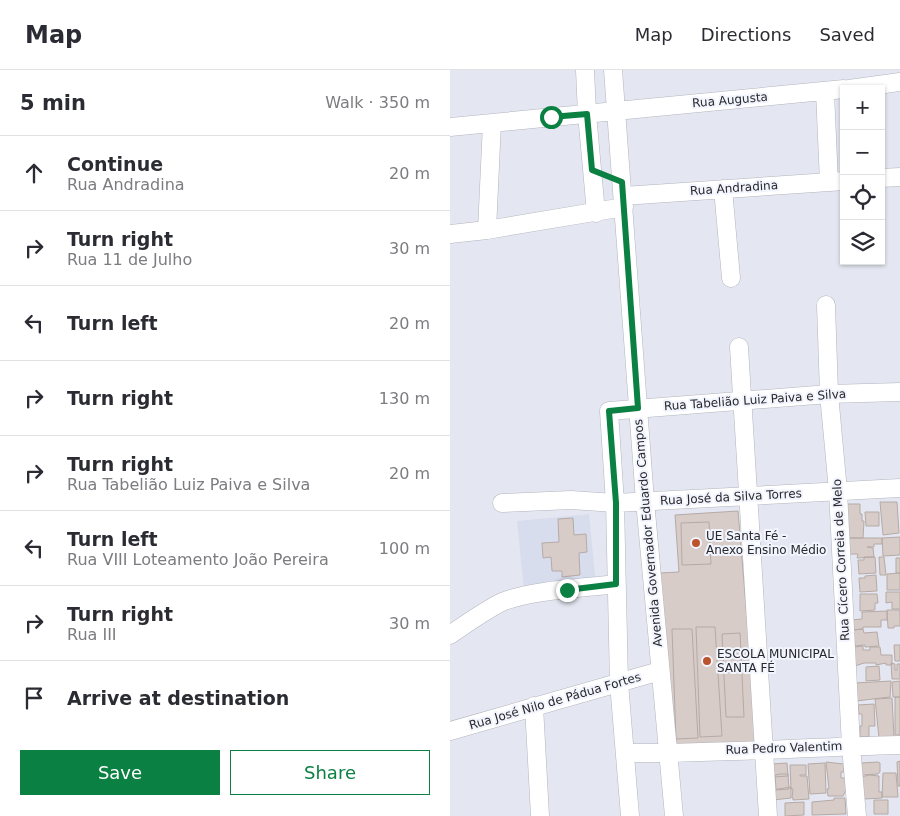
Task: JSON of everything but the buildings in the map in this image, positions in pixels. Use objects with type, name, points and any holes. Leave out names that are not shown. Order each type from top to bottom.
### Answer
[{"type":"street","points":[[584,70],[596,213]]},
{"type":"street","name":"Avenida Governador Eduardo Campos","points":[[613,70],[645,501],[674,816]]},
{"type":"street","points":[[878,85],[900,82]]},
{"type":"street","name":"Rua Augusta","points":[[616,110],[840,90]]},
{"type":"street","points":[[825,92],[836,182]]},
{"type":"street","points":[[450,127],[616,110]]},
{"type":"street","points":[[486,230],[492,123]]},
{"type":"street","points":[[592,170],[623,195]]},
{"type":"street","points":[[885,178],[900,177]]},
{"type":"street","name":"Rua Andradina","points":[[450,234],[596,213],[623,195],[836,182]]},
{"type":"street","points":[[723,189],[731,278]]},
{"type":"street","name":"Rua Cícero Correia de Melo","points":[[826,305],[829,394],[838,491],[851,746],[857,816]]},
{"type":"street","points":[[739,347],[768,816]]},
{"type":"street","name":"Rua Tabelião Luiz Paiva e Silva","points":[[616,503],[609,411],[829,394],[900,392]]},
{"type":"street","name":"Rua José da Silva Torres","points":[[502,503],[571,500],[616,503],[900,488]]},
{"type":"street","points":[[616,503],[619,683],[630,816]]},
{"type":"street","points":[[450,635],[476,617],[503,602],[539,594],[616,584]]},
{"type":"street","name":"Rua José Nilo de Pádua Fortes","points":[[450,731],[660,671]]},
{"type":"street","points":[[534,706],[540,816]]},
{"type":"street","name":"Rua Pedro Valentim","points":[[624,753],[900,745]]},
{"type":"shaded area","points":[[589,514],[596,584],[524,591],[517,521]]},
{"type":"place","name":"UE Santa Fé - Anexo Ensino Médio","points":[[696,543]]},
{"type":"place","name":"ESCOLA MUNICIPAL SANTA FÉ","points":[[707,661]]},
{"type":"route","points":[[551,117],[587,114],[592,170],[622,182],[638,408],[609,411],[616,503],[616,584],[567,590]]}]
